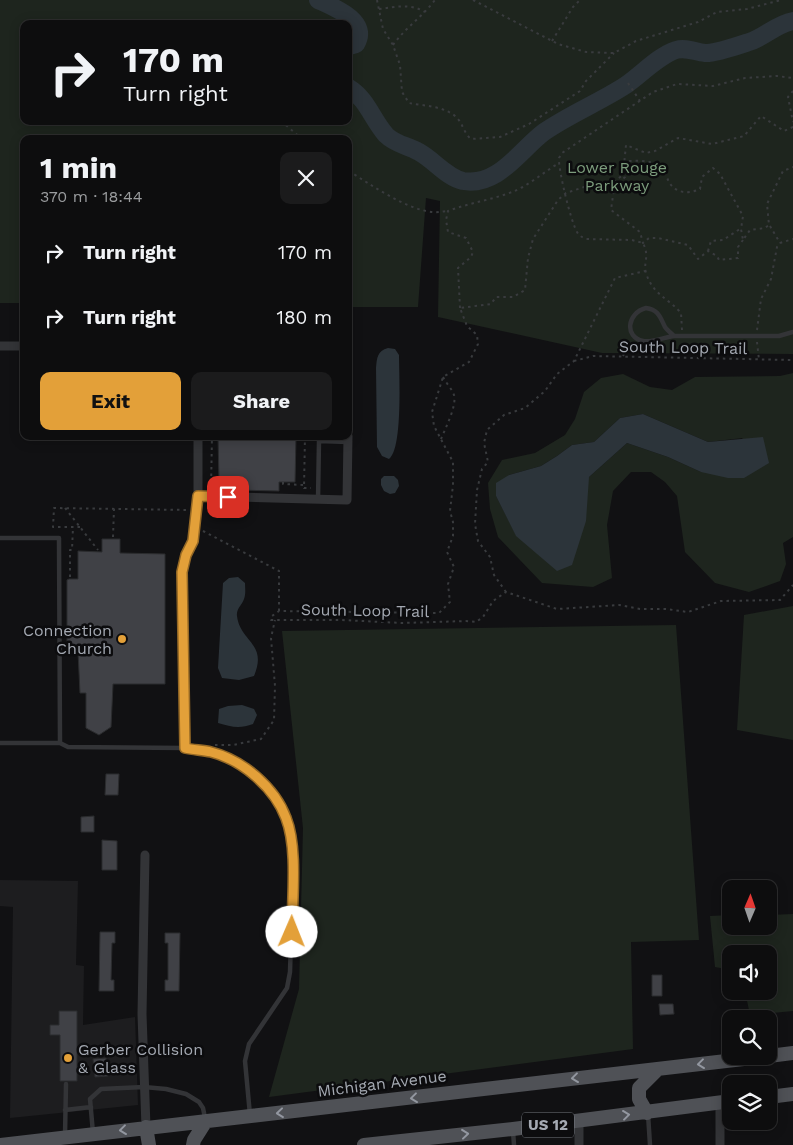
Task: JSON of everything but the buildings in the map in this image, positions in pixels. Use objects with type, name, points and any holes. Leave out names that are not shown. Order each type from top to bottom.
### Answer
[{"type":"main road","name":"Michigan Avenue","points":[[777,1055],[793,1054]]},
{"type":"main road","name":"Michigan Avenue","points":[[0,1145],[722,1062]]},
{"type":"main road","points":[[648,1113],[639,1099],[639,1088],[658,1069]]},
{"type":"main road","points":[[777,1096],[793,1094]]},
{"type":"main road","name":"US 12","points":[[364,1145],[413,1142],[722,1103]]},
{"type":"main road","points":[[193,1145],[194,1140],[206,1121]]},
{"type":"main road","points":[[146,1127],[149,1145]]},
{"type":"street","points":[[0,346],[20,346]]},
{"type":"street","points":[[185,748],[182,572],[186,555],[193,541],[195,526],[198,496],[198,440]]},
{"type":"street","points":[[198,496],[347,500],[348,440]]},
{"type":"street","points":[[145,855],[142,1014],[146,1127]]},
{"type":"street","points":[[579,1121],[579,1145]]},
{"type":"street","points":[[720,1145],[722,1130]]},
{"type":"lane","points":[[674,336],[666,328],[657,311],[646,308],[635,312],[632,317],[630,328],[635,337],[649,342],[682,335],[779,336],[793,332]]},
{"type":"lane","points":[[318,500],[319,441],[334,440]]},
{"type":"lane","points":[[0,538],[59,538],[60,743]]},
{"type":"lane","points":[[0,743],[60,743],[68,747],[185,748],[213,752],[239,764],[258,776],[276,797],[287,818],[291,839],[293,870],[290,972],[287,988],[249,1044],[245,1061],[250,1116]]},
{"type":"lane","points":[[65,1137],[66,1084]]},
{"type":"lane","points":[[93,1134],[90,1099],[101,1089],[144,1087],[177,1091],[193,1098],[203,1108],[206,1121]]},
{"type":"lane","points":[[65,1110],[91,1107]]},
{"type":"lane","points":[[648,1113],[650,1145]]},
{"type":"lane","points":[[513,1129],[514,1145]]},
{"type":"path","points":[[377,0],[383,29],[393,45],[400,65],[402,92],[409,103],[443,109],[456,117],[471,139],[500,137],[529,124],[580,91],[586,81],[614,53],[636,41],[698,22],[717,12],[747,9],[781,0]]},
{"type":"path","points":[[393,45],[400,35],[426,12],[435,0]]},
{"type":"path","points":[[473,0],[558,44],[586,52],[614,53]]},
{"type":"path","points":[[552,41],[573,7],[580,0]]},
{"type":"path","points":[[379,9],[407,5],[417,7],[426,12]]},
{"type":"path","points":[[643,243],[632,240],[586,239],[580,236],[576,230],[558,163],[562,153],[654,92],[677,84],[712,86],[745,78],[777,76],[793,78]]},
{"type":"path","points":[[628,83],[640,101]]},
{"type":"path","points":[[793,91],[788,97],[793,122]]},
{"type":"path","points":[[460,308],[491,304],[496,297],[513,296],[525,290],[528,258],[533,239],[558,200],[566,193],[584,187],[609,185],[623,175],[626,145],[646,152],[655,150],[678,138],[712,144],[744,136],[761,116],[784,131],[793,127]]},
{"type":"path","points":[[286,125],[297,135]]},
{"type":"path","points":[[682,335],[681,313],[671,302],[655,292],[645,271],[647,251],[640,232],[611,210],[614,188],[624,177],[628,161],[647,160],[662,169],[671,185],[678,191],[691,193],[700,189],[702,177],[714,168],[720,174],[743,216],[741,228],[743,240]]},
{"type":"path","points":[[352,172],[374,187],[414,208],[433,212],[448,211],[462,205],[514,192],[558,163]]},
{"type":"path","points":[[780,243],[769,225],[767,204],[782,171],[793,166]]},
{"type":"path","points":[[441,439],[454,405],[454,397],[443,377],[469,362],[478,344],[477,335],[467,326],[460,308],[458,268],[471,257],[473,252],[466,238],[448,232],[446,220],[448,211]]},
{"type":"path","points":[[708,251],[717,256],[719,260],[738,258],[738,247],[750,230],[765,228],[769,225]]},
{"type":"path","points":[[643,243],[649,238],[658,238],[688,245],[698,259],[708,251],[711,241],[724,240],[741,228]]},
{"type":"path","points":[[759,360],[756,336],[761,299],[771,279],[777,247],[780,243],[793,239]]},
{"type":"path","points":[[645,271],[615,278],[574,361],[558,374],[545,391],[525,408],[504,415],[487,430],[484,443],[488,462],[482,469],[478,490],[476,524],[478,541],[490,557],[494,575],[506,592],[557,609],[619,604],[640,608],[688,612],[721,601],[780,600],[793,585]]},
{"type":"path","points":[[623,356],[628,344],[635,337]]},
{"type":"path","name":"South Loop Trail","points":[[574,361],[593,356],[793,360]]},
{"type":"path","name":"South Loop Trail","points":[[443,377],[432,412],[434,426],[453,462],[450,511],[453,522],[453,536],[448,552],[454,567],[448,584],[450,602],[440,613],[279,611],[272,616],[271,620],[341,620],[402,624],[476,622],[483,617],[493,601],[506,592]]},
{"type":"path","points":[[211,489],[212,440]]},
{"type":"path","points":[[304,485],[305,440]]},
{"type":"path","points":[[283,482],[283,484],[304,485],[304,488],[315,488]]},
{"type":"path","points":[[211,484],[231,484]]},
{"type":"path","points":[[80,527],[54,527],[54,508],[196,511]]},
{"type":"path","points":[[65,508],[98,550]]},
{"type":"path","points":[[114,508],[114,537]]},
{"type":"path","points":[[195,526],[279,571],[279,611]]},
{"type":"path","points":[[70,578],[70,550],[72,550],[73,527]]},
{"type":"path","points":[[214,745],[233,745],[261,739],[274,720],[275,686],[271,638],[275,620]]},
{"type":"shaded area","points":[[388,348],[395,349],[399,355],[398,427],[393,452],[389,459],[382,456],[377,447],[376,368],[377,358],[380,353]]},
{"type":"shaded area","points":[[643,414],[708,442],[763,437],[769,463],[744,478],[728,478],[701,472],[668,457],[627,443],[589,477],[586,521],[572,565],[557,571],[516,536],[496,496],[496,483],[509,475],[541,466],[572,445],[594,442],[620,418]]},
{"type":"shaded area","points":[[384,476],[394,476],[398,480],[399,486],[395,493],[390,494],[384,491],[381,479]]},
{"type":"shaded area","points":[[238,577],[245,583],[244,599],[237,614],[239,625],[256,649],[258,656],[254,676],[239,680],[222,678],[218,668],[223,583],[229,578]]},
{"type":"shaded area","points":[[242,705],[254,709],[257,715],[253,724],[236,727],[218,723],[219,709]]},
{"type":"shaded area","points":[[0,880],[78,881],[76,965],[84,966],[83,1025],[135,1017],[138,1105],[10,1118],[13,907],[0,906]]},
{"type":"green space","name":"Lower Rouge Parkway","points":[[0,0],[793,0],[793,354],[602,353],[438,317],[440,201],[426,198],[418,307],[352,307],[352,135],[20,135],[20,303],[0,303]]},
{"type":"green space","points":[[793,373],[793,537],[783,543],[786,564],[780,581],[749,592],[715,583],[685,552],[677,496],[665,482],[651,472],[631,472],[613,491],[607,525],[612,578],[593,587],[542,583],[498,537],[490,509],[488,483],[502,460],[535,453],[565,435],[575,419],[584,392],[601,378],[623,374],[650,387],[672,390],[695,377],[780,376]],"holes":[[[643,414],[708,442],[743,438],[701,472],[668,457],[627,443],[589,477],[516,535],[496,496],[509,475],[541,466],[572,445],[594,442],[620,418]]]},
{"type":"green space","points":[[793,606],[793,740],[737,730],[744,615]]},
{"type":"green space","points":[[676,625],[699,940],[631,942],[633,1049],[269,1097],[299,989],[303,828],[282,631]]},
{"type":"green space","points":[[793,914],[793,1011],[777,1012],[777,1010],[749,1010],[747,1000],[777,1000],[777,945],[722,945],[722,968],[715,967],[710,916],[722,915],[722,935],[778,935],[778,915]]},
{"type":"waterway","points":[[318,0],[340,11],[352,20]]},
{"type":"waterway","points":[[352,20],[358,28],[359,36],[356,44],[352,45]]},
{"type":"waterway","points":[[352,90],[365,103],[381,129],[390,138],[419,152],[457,179],[476,181],[498,173],[544,132],[626,85],[669,53],[683,49],[705,53],[721,51],[755,40],[781,25],[793,21]]},
{"type":"place","name":"Connection Church","points":[[122,639]]},
{"type":"place","name":"Gerber Collision & Glass","points":[[68,1058]]},
{"type":"route","points":[[228,497],[198,496],[193,541],[186,555],[182,572],[185,748],[213,752],[239,764],[258,776],[276,797],[287,818],[291,839],[293,870],[292,932]]}]
